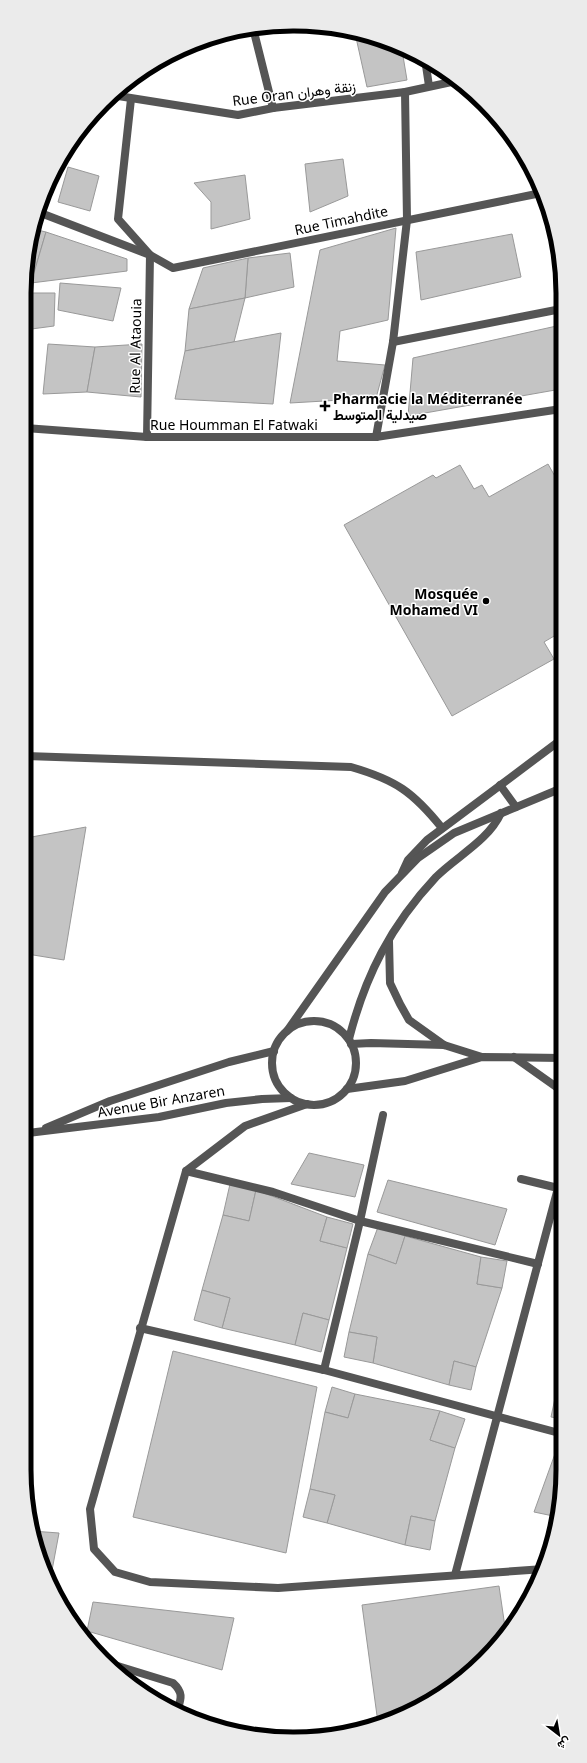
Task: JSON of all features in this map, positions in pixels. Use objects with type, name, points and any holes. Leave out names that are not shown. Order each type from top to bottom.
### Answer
[{"type":"street","points":[[254,34],[273,108]]},
{"type":"street","points":[[426,67],[429,86]]},
{"type":"street","name":"Rue Oran زنقة وهران","points":[[119,97],[238,115],[273,108],[405,92],[449,82]]},
{"type":"street","points":[[376,437],[394,342],[407,220],[405,92]]},
{"type":"street","points":[[131,99],[118,219],[150,255]]},
{"type":"street","name":"Rue Timahdite","points":[[150,255],[173,268],[536,194]]},
{"type":"street","points":[[43,214],[150,255]]},
{"type":"street","name":"Rue Al Ataouia","points":[[147,437],[150,255]]},
{"type":"street","points":[[394,342],[556,310]]},
{"type":"street","name":"Rue Houmman El Fatwaki","points":[[31,428],[147,437],[376,437],[556,410]]},
{"type":"street","points":[[402,873],[408,860],[416,850],[442,828],[556,743]]},
{"type":"street","points":[[31,756],[351,767],[378,775],[402,788],[424,806],[442,828]]},
{"type":"street","points":[[500,785],[516,808]]},
{"type":"street","points":[[287,1031],[302,1023],[320,1021],[336,1027],[350,1042],[356,1062],[352,1081],[339,1097],[318,1105],[307,1104],[291,1098],[281,1089],[274,1077],[272,1063],[274,1051],[279,1040],[287,1031],[385,892],[418,858],[454,833],[556,791]]},
{"type":"street","points":[[350,1042],[364,987],[389,939],[419,896],[456,859],[484,836],[496,822],[500,813]]},
{"type":"street","points":[[389,939],[390,983],[400,1004],[409,1020],[444,1045]]},
{"type":"street","points":[[350,1042],[444,1045],[482,1057]]},
{"type":"street","name":"Avenue Bir Anzaren","points":[[37,1132],[110,1101],[229,1062],[274,1051]]},
{"type":"street","points":[[347,1089],[405,1080],[482,1057],[556,1058]]},
{"type":"street","points":[[514,1057],[556,1087]]},
{"type":"street","name":"Avenue Bir Anzaren","points":[[31,1133],[159,1117],[226,1102],[291,1098]]},
{"type":"street","points":[[307,1104],[245,1126],[186,1171],[140,1328],[90,1509],[94,1549],[115,1572],[150,1582],[278,1588],[536,1570]]},
{"type":"street","points":[[324,1370],[360,1221],[383,1114]]},
{"type":"street","points":[[186,1171],[273,1192],[360,1221],[538,1264]]},
{"type":"street","points":[[521,1179],[556,1188]]},
{"type":"street","points":[[455,1575],[556,1196]]},
{"type":"street","points":[[140,1328],[324,1370],[556,1432]]},
{"type":"street","points":[[120,1667],[172,1683],[179,1689],[182,1696],[178,1706]]},
{"type":"building","points":[[356,39],[378,45],[403,55],[407,80],[367,87]]},
{"type":"building","points":[[343,159],[348,196],[310,212],[305,164]]},
{"type":"building","points":[[68,167],[99,176],[90,211],[58,202]]},
{"type":"building","points":[[245,175],[250,219],[211,229],[211,202],[194,183]]},
{"type":"building","points":[[396,228],[388,320],[340,331],[337,361],[385,365],[376,398],[290,403],[320,250]]},
{"type":"building","points":[[39,230],[46,232],[32,280],[33,259]]},
{"type":"building","points":[[46,232],[127,259],[127,271],[32,283]]},
{"type":"building","points":[[512,234],[521,277],[421,300],[416,252]]},
{"type":"building","points":[[290,253],[294,287],[245,298],[248,258]]},
{"type":"building","points":[[248,258],[245,298],[189,309],[203,268]]},
{"type":"building","points":[[60,283],[121,288],[113,321],[58,310]]},
{"type":"building","points":[[31,293],[55,293],[54,326],[31,329]]},
{"type":"building","points":[[245,298],[234,342],[185,351],[189,309]]},
{"type":"building","points":[[556,326],[556,390],[408,416],[413,358]]},
{"type":"building","points":[[281,333],[273,404],[175,399],[185,351]]},
{"type":"building","points":[[48,344],[95,347],[87,392],[43,394]]},
{"type":"building","points":[[142,344],[141,397],[87,392],[95,347]]},
{"type":"building","name":"Mosquée Mohamed VI","points":[[548,464],[556,478],[556,635],[544,642],[554,659],[452,716],[344,525],[433,475],[436,478],[460,465],[474,489],[482,485],[489,497]]},
{"type":"building","points":[[86,827],[64,960],[31,955],[31,837]]},
{"type":"building","points":[[309,1153],[364,1165],[355,1197],[291,1184]]},
{"type":"building","points":[[388,1180],[507,1209],[495,1245],[377,1212]]},
{"type":"building","points":[[230,1184],[256,1190],[249,1221],[223,1215]]},
{"type":"building","points":[[256,1190],[327,1217],[320,1241],[347,1248],[329,1320],[303,1313],[295,1345],[222,1328],[230,1298],[202,1290],[223,1215],[249,1221]]},
{"type":"building","points":[[327,1217],[353,1224],[347,1248],[320,1241]]},
{"type":"building","points":[[378,1227],[405,1236],[396,1264],[368,1254]]},
{"type":"building","points":[[405,1236],[481,1257],[477,1284],[502,1288],[476,1367],[454,1361],[449,1385],[373,1363],[377,1337],[349,1332],[368,1254],[396,1264]]},
{"type":"building","points":[[481,1257],[507,1261],[502,1288],[477,1284]]},
{"type":"building","points":[[202,1290],[230,1298],[222,1328],[194,1320]]},
{"type":"building","points":[[303,1313],[329,1320],[321,1352],[295,1345]]},
{"type":"building","points":[[349,1332],[377,1337],[373,1363],[344,1357]]},
{"type":"building","points":[[173,1351],[317,1387],[286,1553],[133,1517]]},
{"type":"building","points":[[454,1361],[476,1367],[471,1390],[449,1385]]},
{"type":"building","points":[[332,1387],[355,1394],[348,1418],[325,1412]]},
{"type":"building","points":[[355,1394],[440,1411],[430,1440],[455,1448],[435,1521],[411,1516],[405,1545],[327,1523],[335,1495],[310,1489],[325,1412],[348,1418]]},
{"type":"building","points":[[556,1394],[556,1418],[551,1417]]},
{"type":"building","points":[[440,1411],[465,1419],[455,1448],[430,1440]]},
{"type":"building","points":[[556,1451],[554,1504],[552,1516],[534,1512]]},
{"type":"building","points":[[310,1489],[335,1495],[327,1523],[303,1517]]},
{"type":"building","points":[[411,1516],[435,1521],[430,1550],[405,1545]]},
{"type":"building","points":[[39,1531],[59,1533],[52,1572]]},
{"type":"building","points":[[499,1586],[505,1625],[491,1643],[467,1667],[453,1678],[425,1697],[410,1705],[377,1718],[362,1605]]},
{"type":"building","points":[[93,1602],[234,1618],[222,1670],[87,1631]]},
{"type":"place","name":"Pharmacie la Méditerranée صيدلية المتوسط","points":[[325,406]]},
{"type":"place","name":"Mosquée Mohamed VI","points":[[486,601]]}]
